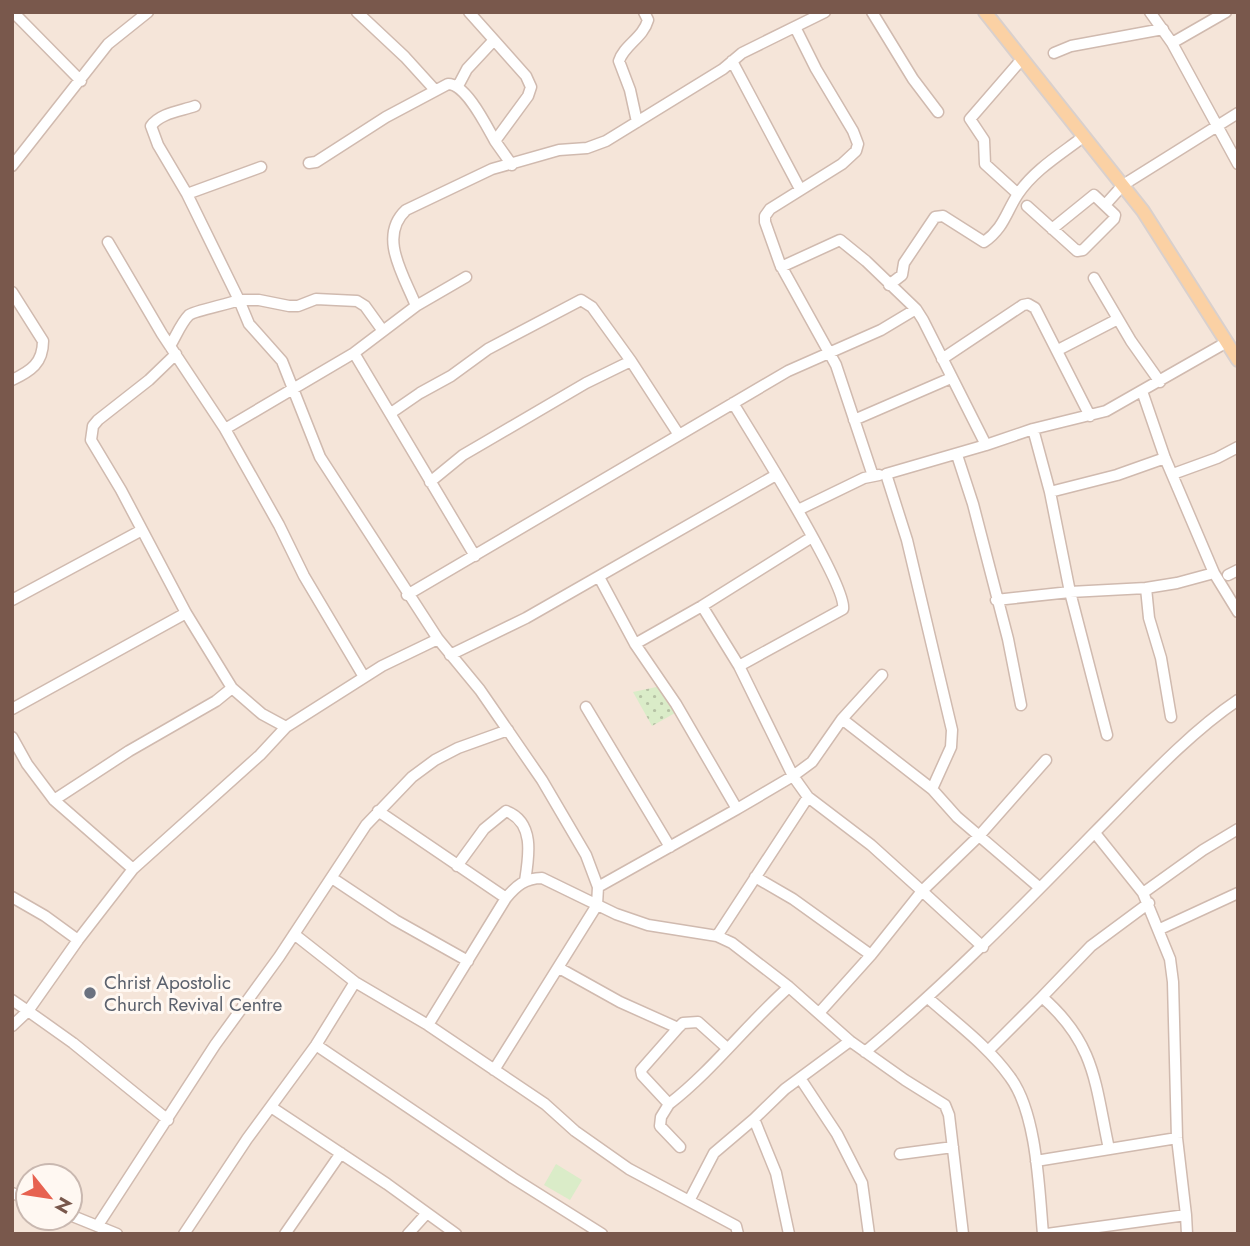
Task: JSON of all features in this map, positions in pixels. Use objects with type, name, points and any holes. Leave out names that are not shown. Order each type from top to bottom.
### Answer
[{"type":"main road","points":[[985,12],[1143,211],[1234,352]]},
{"type":"street","points":[[13,12],[81,81]]},
{"type":"street","points":[[12,166],[108,44],[148,12]]},
{"type":"street","points":[[357,12],[397,49],[435,90]]},
{"type":"street","points":[[469,12],[526,76],[531,87],[528,96],[495,141]]},
{"type":"street","points":[[637,122],[631,90],[619,61],[621,55],[639,38],[647,25],[644,12]]},
{"type":"street","points":[[872,12],[913,79],[938,112]]},
{"type":"street","points":[[1150,12],[1172,43],[1238,164]]},
{"type":"street","points":[[1172,43],[1226,12]]},
{"type":"street","points":[[415,306],[394,254],[396,222],[415,204],[492,169],[559,150],[587,148],[606,141],[742,53],[819,13]]},
{"type":"street","points":[[795,27],[858,144],[856,151],[842,163],[770,209],[765,216],[765,222],[781,267],[836,365],[873,477]]},
{"type":"street","points":[[1055,53],[1071,47],[1163,29]]},
{"type":"street","points":[[458,86],[467,69],[494,40]]},
{"type":"street","points":[[1018,194],[985,164],[984,140],[970,119],[1022,60]]},
{"type":"street","points":[[732,61],[800,190]]},
{"type":"street","points":[[309,163],[327,156],[362,131],[448,84],[458,86],[474,105],[512,164]]},
{"type":"street","points":[[195,106],[161,117],[151,126],[158,145],[187,194],[249,324],[275,351],[294,388],[320,457],[407,595],[450,655],[480,690],[542,780],[580,845],[598,887],[597,905],[494,1070]]},
{"type":"street","points":[[1105,205],[1123,185],[1238,113]]},
{"type":"street","points":[[889,285],[902,275],[904,263],[935,218],[943,216],[984,242],[1006,220],[1018,194],[1031,178],[1083,136]]},
{"type":"street","points":[[187,194],[261,167]]},
{"type":"street","points":[[1027,206],[1052,229],[1077,251],[1081,251],[1115,217],[1097,195],[1091,196],[1052,229]]},
{"type":"street","points":[[781,267],[840,240],[866,261],[916,309],[986,445]]},
{"type":"street","points":[[108,242],[173,350],[225,429],[279,525],[304,576],[364,677]]},
{"type":"street","points":[[225,429],[354,353],[415,306],[466,276]]},
{"type":"street","points":[[1094,278],[1160,382]]},
{"type":"street","points":[[12,292],[43,341],[39,363],[30,372],[12,380]]},
{"type":"street","points":[[286,727],[262,714],[232,688],[186,613],[111,472],[91,440],[91,432],[93,426],[105,414],[115,409],[149,380],[173,350],[189,315],[195,312],[239,300],[259,300],[289,306],[298,306],[316,299],[357,301],[365,306],[383,331]]},
{"type":"street","points":[[391,413],[488,349],[581,300],[592,307],[679,435]]},
{"type":"street","points":[[942,359],[1028,304],[1035,308],[1090,415]]},
{"type":"street","points":[[407,595],[788,371],[881,330],[916,309]]},
{"type":"street","points":[[1058,350],[1118,319]]},
{"type":"street","points":[[798,510],[835,491],[873,477],[957,455],[1033,429],[1106,411],[1160,382],[1234,352]]},
{"type":"street","points":[[354,353],[475,556]]},
{"type":"street","points":[[430,482],[463,455],[586,383],[631,361]]},
{"type":"street","points":[[854,420],[951,378]]},
{"type":"street","points":[[1142,391],[1165,458],[1203,551],[1238,612]]},
{"type":"street","points":[[733,403],[798,510],[844,599],[843,609],[739,666]]},
{"type":"street","points":[[1033,429],[1050,492],[1070,592],[1107,735]]},
{"type":"street","points":[[1173,474],[1217,458],[1238,447]]},
{"type":"street","points":[[957,455],[973,505],[1011,652],[1021,705]]},
{"type":"street","points":[[1050,492],[1117,475],[1165,458]]},
{"type":"street","points":[[886,474],[907,540],[952,730],[951,747],[932,789]]},
{"type":"street","points":[[450,655],[526,618],[776,475]]},
{"type":"street","points":[[12,600],[142,530]]},
{"type":"street","points":[[635,644],[702,606],[812,537]]},
{"type":"street","points":[[996,600],[1146,588],[1214,573]]},
{"type":"street","points":[[598,577],[635,644],[676,704],[737,809]]},
{"type":"street","points":[[1146,588],[1149,618],[1161,658],[1171,717]]},
{"type":"street","points":[[702,606],[739,666],[793,776],[808,797],[871,845],[983,947]]},
{"type":"street","points":[[12,709],[186,613]]},
{"type":"street","points":[[12,1026],[28,1011],[133,869],[253,763],[286,727],[364,677],[438,639]]},
{"type":"street","points":[[598,887],[737,809],[812,762],[842,719],[881,675]]},
{"type":"street","points":[[54,800],[129,751],[216,701],[232,688]]},
{"type":"street","points":[[865,1052],[983,947],[1147,779],[1238,700]]},
{"type":"street","points":[[586,707],[670,847]]},
{"type":"street","points":[[842,719],[932,789],[979,836],[1040,888]]},
{"type":"street","points":[[97,1225],[215,1045],[378,811],[412,777],[435,760],[458,748],[508,730]]},
{"type":"street","points":[[12,737],[27,764],[54,800],[133,869]]},
{"type":"street","points":[[819,1013],[871,955],[922,891],[979,836],[1046,760]]},
{"type":"street","points":[[717,936],[808,797]]},
{"type":"street","points":[[378,811],[506,898]]},
{"type":"street","points":[[457,866],[484,829],[506,811],[511,812],[526,829],[528,854],[524,881]]},
{"type":"street","points":[[1143,893],[1203,849],[1238,829]]},
{"type":"street","points":[[1095,833],[1149,903],[1170,959],[1177,1138],[1187,1234]]},
{"type":"street","points":[[755,877],[793,899],[871,955]]},
{"type":"street","points":[[332,878],[395,920],[468,961]]},
{"type":"street","points":[[428,1026],[506,898],[524,881],[542,878],[616,914],[648,925],[717,936],[732,943],[789,987],[850,1041],[945,1105],[948,1110],[963,1234]]},
{"type":"street","points":[[1160,929],[1238,893]]},
{"type":"street","points":[[12,897],[79,940]]},
{"type":"street","points":[[988,1051],[1091,946],[1149,903]]},
{"type":"street","points":[[294,934],[355,982],[428,1026],[545,1104],[575,1131],[629,1169],[736,1226],[738,1234]]},
{"type":"street","points":[[559,968],[620,1002],[678,1028]]},
{"type":"street","points":[[184,1234],[316,1045],[355,982]]},
{"type":"street","points":[[680,1147],[660,1126],[661,1117],[669,1104],[690,1088],[789,987]]},
{"type":"street","points":[[1042,997],[1075,1032],[1091,1063],[1109,1149]]},
{"type":"street","points":[[928,998],[988,1051],[1011,1078],[1020,1094],[1036,1161],[1045,1234],[1110,1230],[1186,1215]]},
{"type":"street","points":[[12,1000],[90,1057],[167,1120]]},
{"type":"street","points":[[669,1104],[641,1070],[683,1023],[698,1022],[727,1048]]},
{"type":"street","points":[[689,1201],[714,1153],[800,1078],[850,1041]]},
{"type":"street","points":[[316,1045],[513,1178],[602,1234]]},
{"type":"street","points":[[800,1078],[837,1134],[862,1183],[869,1234]]},
{"type":"street","points":[[271,1107],[456,1234]]},
{"type":"street","points":[[754,1119],[776,1173],[789,1234]]},
{"type":"street","points":[[1036,1161],[1177,1138]]},
{"type":"street","points":[[900,1154],[953,1147]]},
{"type":"street","points":[[285,1234],[341,1153]]},
{"type":"street","points":[[408,1234],[427,1213]]},
{"type":"street","points":[[84,1220],[117,1234]]},
{"type":"shaded area","points":[[12,12],[1238,12],[1238,1234],[12,1234]]},
{"type":"green space","points":[[661,686],[675,713],[652,726],[633,692]]},
{"type":"green space","points":[[556,1164],[582,1180],[570,1200],[544,1185]]},
{"type":"place","name":"Christ Apostolic Church Revival Centre","points":[[90,993]]}]
